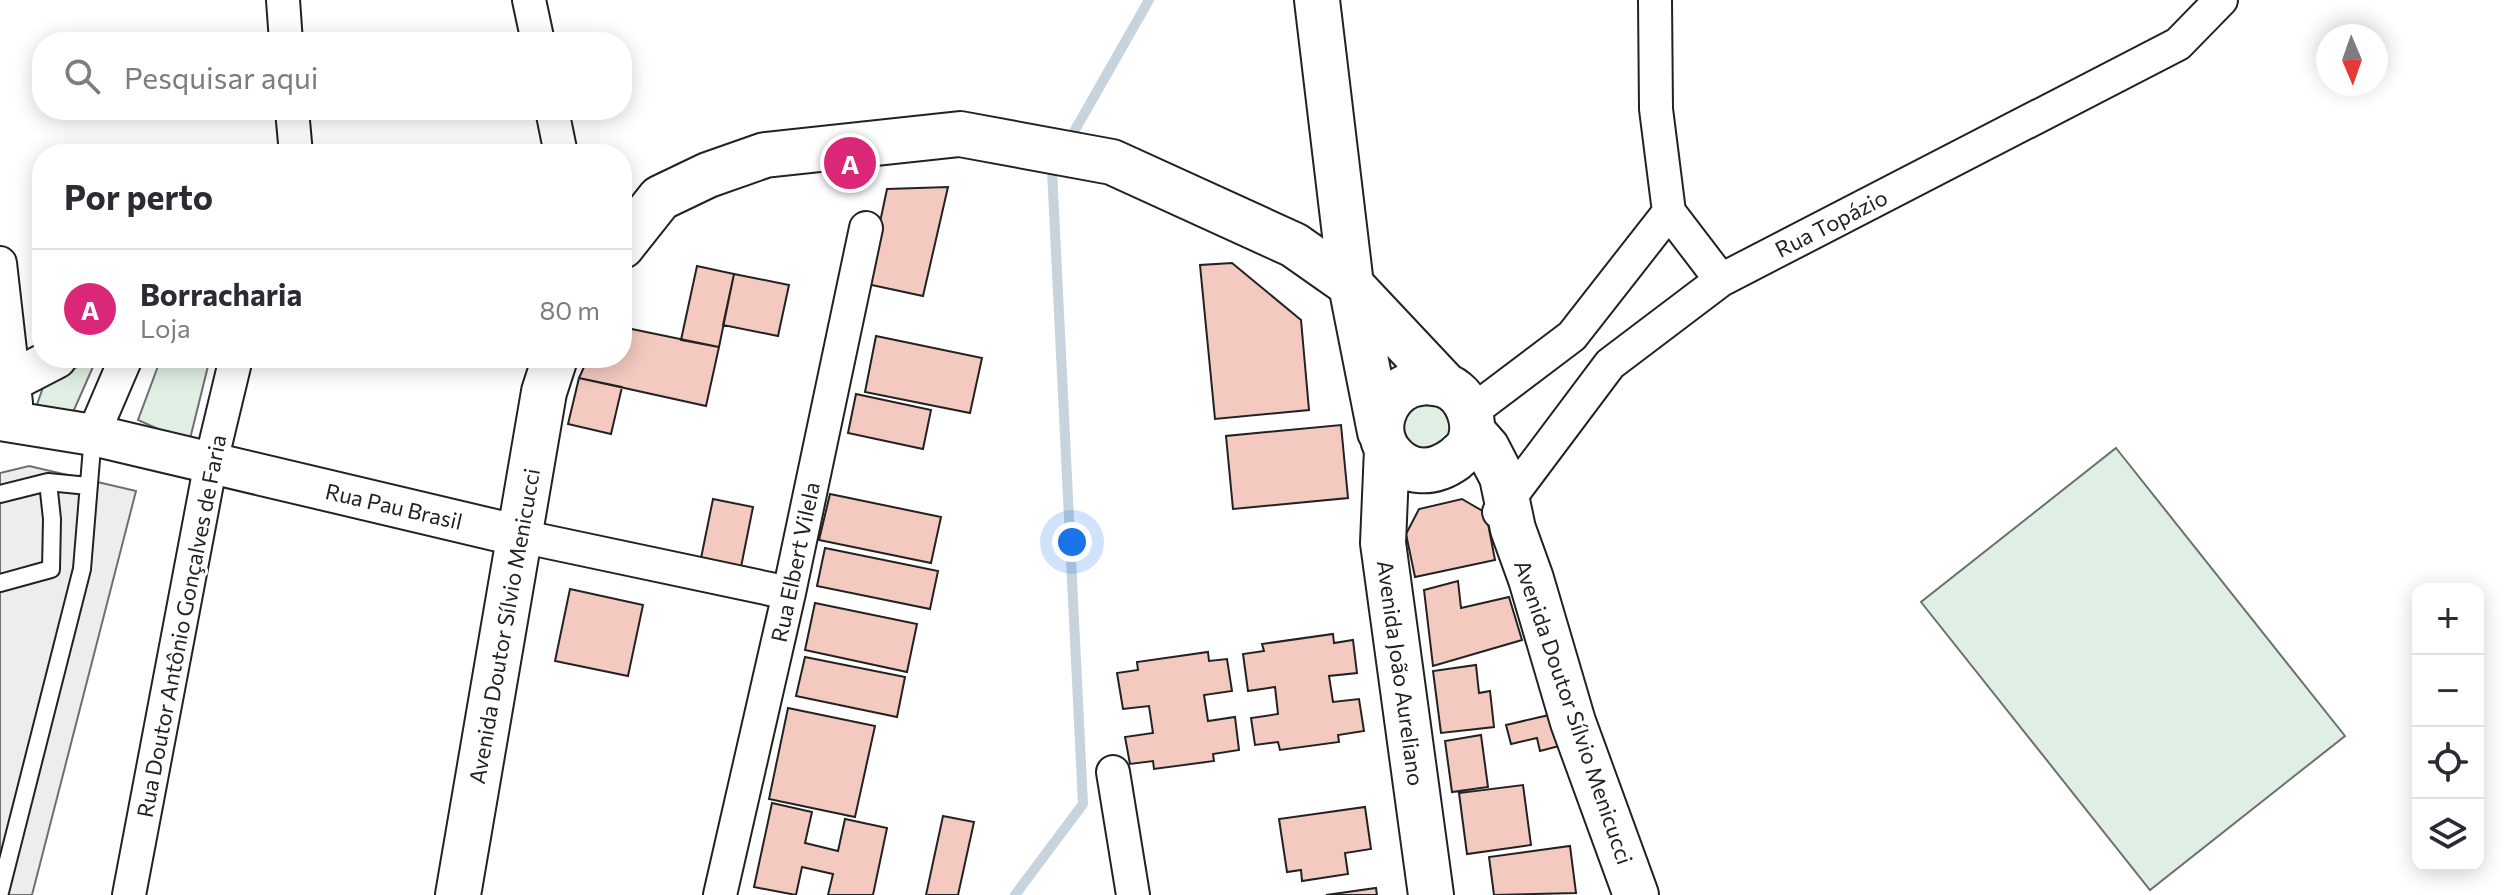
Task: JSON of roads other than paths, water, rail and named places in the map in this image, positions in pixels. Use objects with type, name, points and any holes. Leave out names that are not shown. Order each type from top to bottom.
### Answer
[{"type":"main road","name":"Avenida João Aureliano","points":[[1317,0],[1351,285],[1384,441],[1383,543],[1431,895]]},
{"type":"main road","name":"Avenida Doutor Sílvio Menicucci","points":[[632,222],[641,200],[765,155],[960,134],[1112,162],[1294,245],[1351,285],[1452,433],[1496,462],[1506,515],[1531,579],[1573,722],[1636,895]]},
{"type":"main road","name":"Avenida Doutor Sílvio Menicucci","points":[[458,895],[544,392],[552,368]]},
{"type":"main road","points":[[1426,382],[1452,433],[1412,470],[1398,462],[1384,441],[1383,415],[1392,398],[1407,386],[1426,382]]},
{"type":"main road","points":[[1383,543],[1452,433]]},
{"type":"street","points":[[283,0],[285,32]]},
{"type":"street","points":[[529,0],[536,32]]},
{"type":"street","points":[[1655,0],[1656,109],[1669,212],[1721,280]]},
{"type":"street","name":"Rua Topázio","points":[[1506,515],[1610,364],[1721,280],[2178,44],[2221,0]]},
{"type":"street","points":[[293,120],[295,144]]},
{"type":"street","points":[[554,120],[559,144]]},
{"type":"street","points":[[1452,433],[1572,336],[1669,212]]},
{"type":"street","name":"Rua Elbert Vilela","points":[[720,895],[789,593],[866,228]]},
{"type":"street","points":[[0,263],[9,421]]},
{"type":"street","points":[[1572,336],[1610,364]]},
{"type":"street","points":[[6,384],[37,368]]},
{"type":"street","points":[[93,435],[122,368]]},
{"type":"street","name":"Rua Doutor Antônio Gonçalves de Faria","points":[[129,895],[211,462],[234,368]]},
{"type":"street","name":"Rua Pau Brasil","points":[[9,421],[93,435],[520,536],[789,593]]},
{"type":"street","points":[[1113,772],[1133,895]]},
{"type":"lane","points":[[0,892],[82,569],[93,435]]},
{"type":"lane","points":[[0,494],[48,482],[88,486]]},
{"type":"lane","points":[[0,583],[51,569],[52,519],[48,482]]},
{"type":"waterway","points":[[1067,144],[1149,0]]},
{"type":"waterway","points":[[1015,895],[1083,804],[1052,170],[1057,161]]},
{"type":"place","name":"Borracharia","points":[[850,163]]}]
